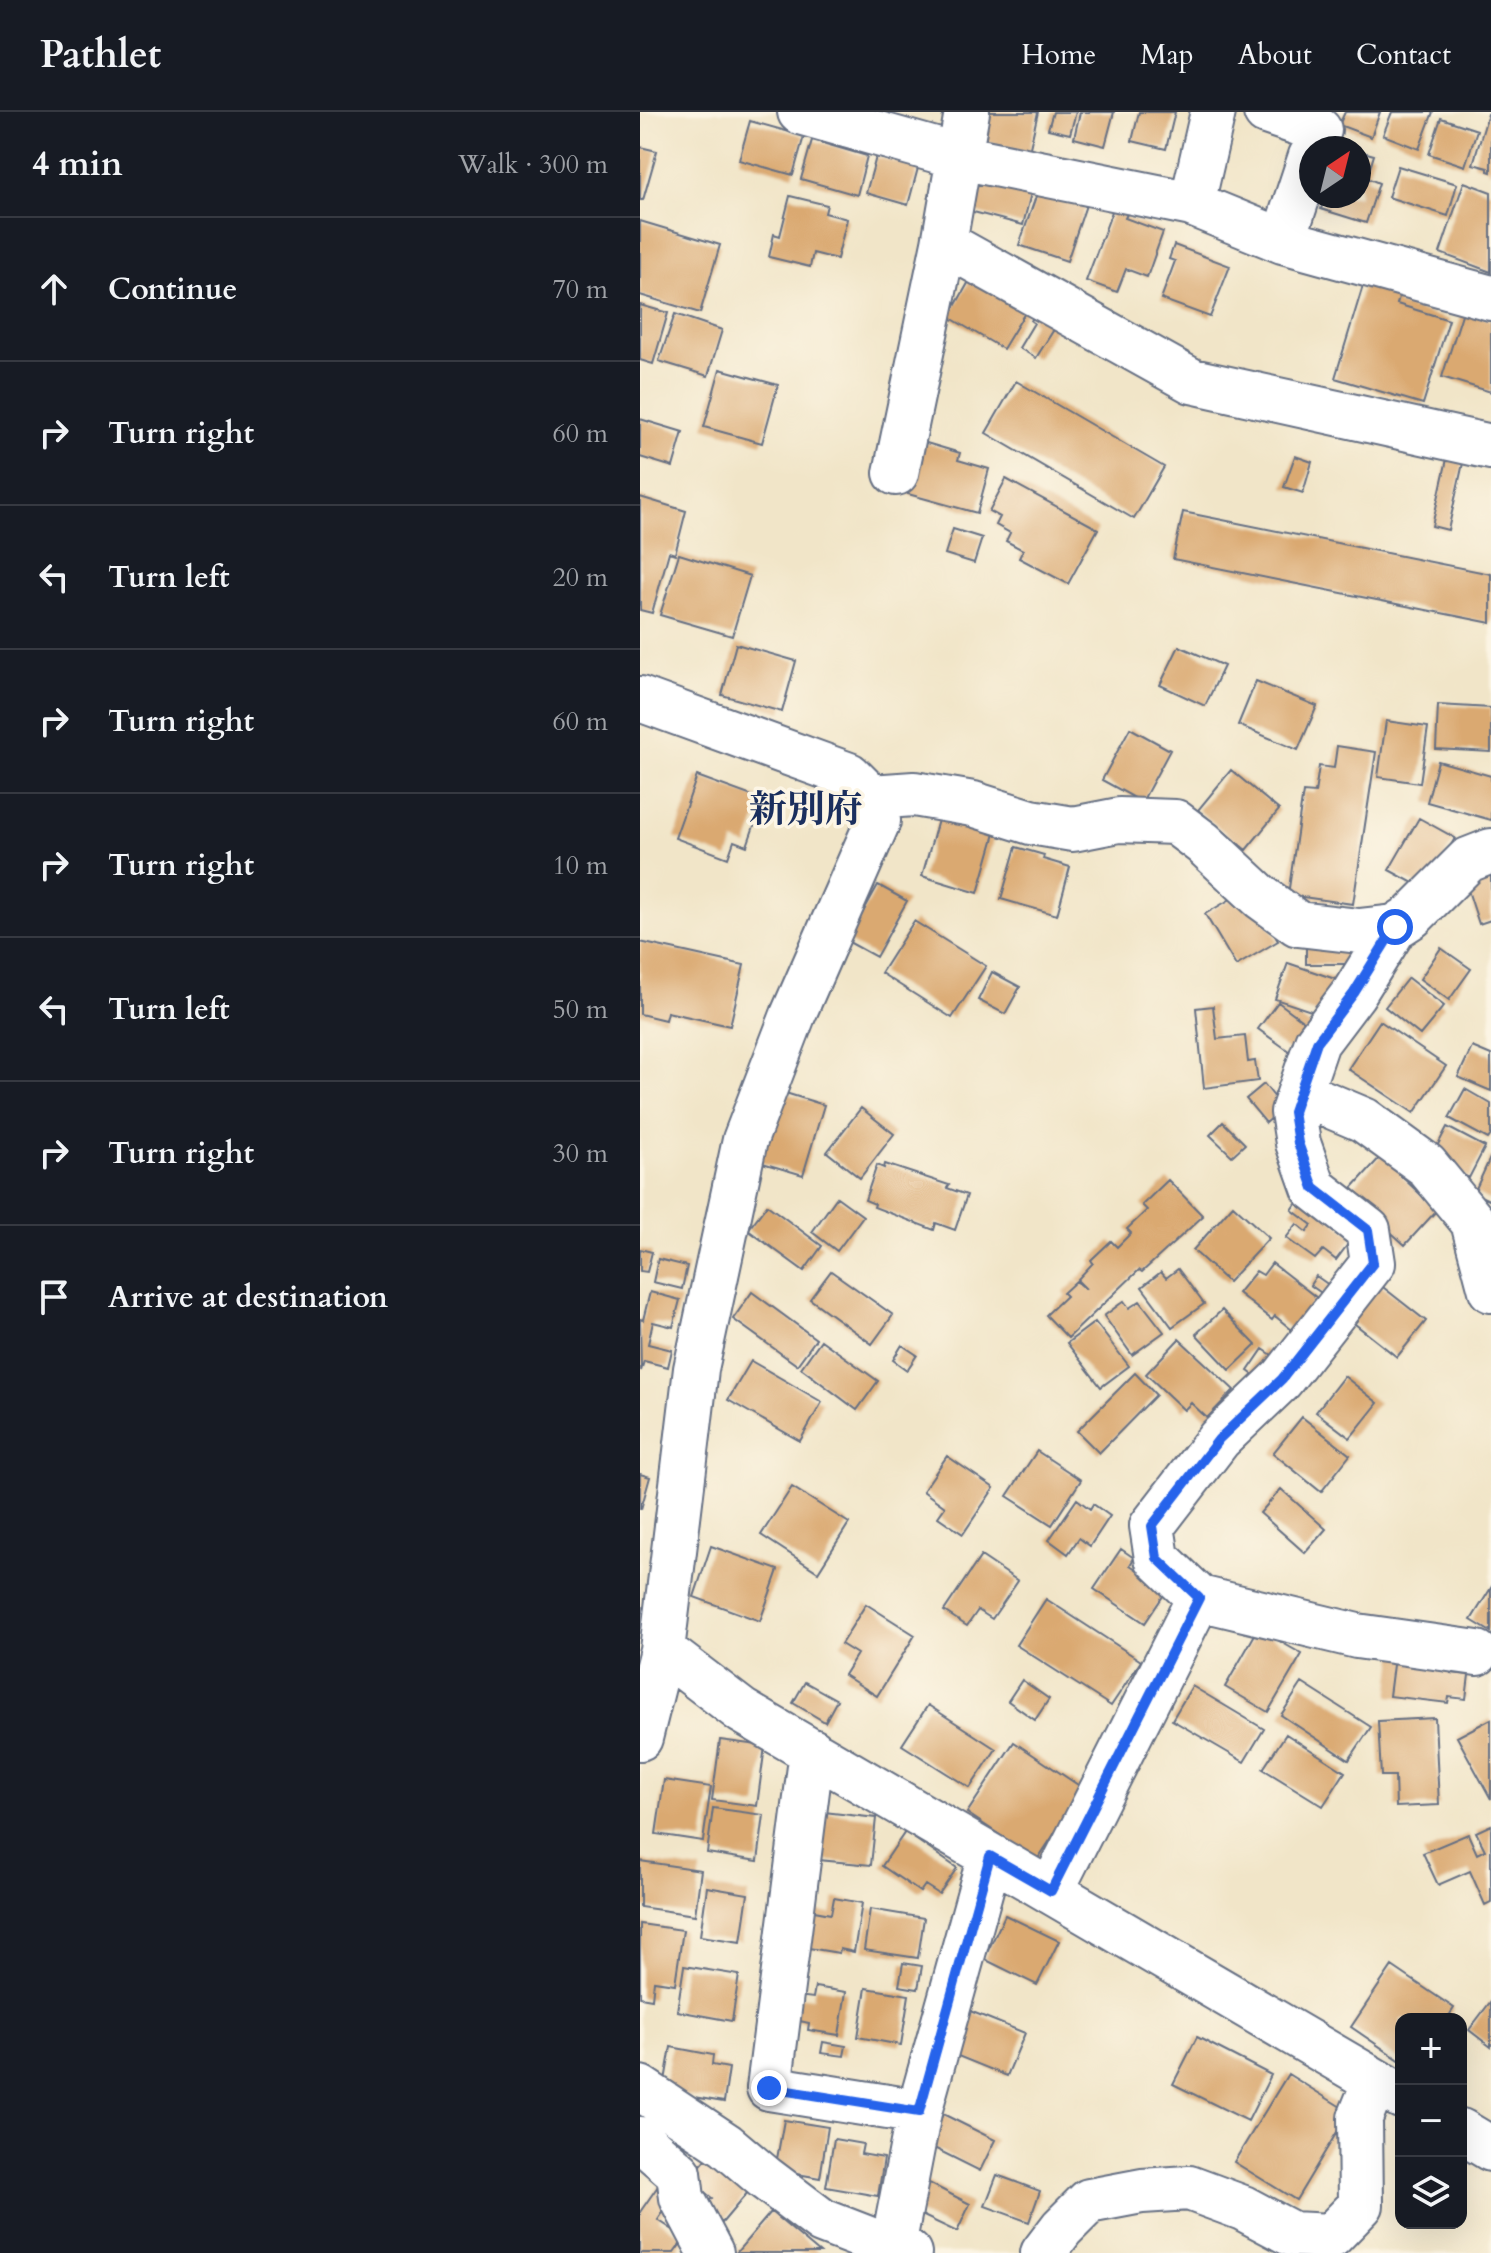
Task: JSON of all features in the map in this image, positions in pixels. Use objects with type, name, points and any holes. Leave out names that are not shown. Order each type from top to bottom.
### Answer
[{"type":"street","points":[[800,112],[960,157],[1192,204],[1283,241],[1491,298]]},
{"type":"street","points":[[896,473],[944,243],[967,112]]},
{"type":"street","points":[[1192,204],[1213,112]]},
{"type":"street","points":[[1266,112],[1317,136]]},
{"type":"street","points":[[1283,241],[1299,192]]},
{"type":"street","points":[[944,243],[1192,381],[1491,447]]},
{"type":"street","points":[[640,699],[849,775],[871,797],[878,821],[793,1015],[745,1140],[696,1369],[662,1650],[640,1738]]},
{"type":"street","points":[[871,797],[914,794],[973,804],[1031,822],[1073,829],[1119,820],[1175,822],[1203,843],[1261,897],[1298,924],[1359,931],[1395,927]]},
{"type":"street","points":[[1477,1653],[1357,1636],[1199,1598],[1157,1558],[1152,1526],[1219,1439],[1282,1379],[1373,1263],[1368,1230],[1314,1188],[1298,1143],[1293,1112],[1317,1042],[1354,993],[1395,927],[1412,916],[1468,860],[1491,851]]},
{"type":"street","points":[[1300,1093],[1364,1120],[1426,1165],[1473,1222],[1491,1290]]},
{"type":"street","points":[[1051,1891],[1199,1598]]},
{"type":"street","points":[[662,1650],[742,1711],[1388,2089],[1360,2118],[1361,2205],[1331,2236],[1292,2234],[1243,2208],[1189,2188],[1142,2191],[1089,2201],[1043,2253]]},
{"type":"street","points":[[812,1751],[769,2088],[919,2112]]},
{"type":"street","points":[[640,2088],[726,2145],[822,2221],[871,2240],[902,2247],[919,2112],[990,1856]]},
{"type":"street","points":[[1467,2135],[1491,2149]]},
{"type":"street","points":[[640,2139],[679,2173],[682,2198],[711,2253]]},
{"type":"building","points":[[977,112],[1038,112],[1029,152],[971,138]]},
{"type":"building","points":[[1053,112],[1076,112],[1070,134],[1048,129]]},
{"type":"building","points":[[1080,112],[1114,112],[1105,146],[1074,138]]},
{"type":"building","points":[[1139,112],[1175,112],[1166,149],[1132,141]]},
{"type":"building","points":[[1345,112],[1380,112],[1371,137],[1339,125]]},
{"type":"building","points":[[1392,112],[1433,112],[1419,149],[1383,135]]},
{"type":"building","points":[[1488,114],[1491,115],[1491,172],[1488,168],[1473,164]]},
{"type":"building","points":[[1441,118],[1477,130],[1465,166],[1429,154]]},
{"type":"building","points":[[750,121],[804,136],[793,175],[739,160]]},
{"type":"building","points":[[812,140],[867,156],[857,195],[801,179]]},
{"type":"building","points":[[640,147],[657,151],[643,200],[640,200]]},
{"type":"building","points":[[876,157],[918,168],[908,205],[866,193]]},
{"type":"building","points":[[1398,166],[1457,184],[1448,216],[1388,197]]},
{"type":"building","points":[[972,169],[1033,185],[1023,225],[962,209]]},
{"type":"building","points":[[1371,180],[1379,183],[1371,208]]},
{"type":"building","points":[[1041,182],[1088,199],[1067,261],[1019,245]]},
{"type":"building","points":[[1464,182],[1491,192],[1491,272],[1440,253]]},
{"type":"building","points":[[790,196],[827,205],[825,213],[847,219],[837,259],[813,253],[810,267],[769,257],[774,234],[780,236]]},
{"type":"building","points":[[1114,206],[1128,212],[1125,218],[1163,232],[1147,277],[1126,269],[1117,292],[1086,281]]},
{"type":"building","points":[[1321,208],[1371,208],[1366,223]]},
{"type":"building","points":[[640,221],[720,245],[700,313],[640,295]]},
{"type":"building","points":[[1174,245],[1230,266],[1210,317],[1161,299],[1175,261],[1169,259]]},
{"type":"building","points":[[971,278],[1026,311],[1003,349],[949,317]]},
{"type":"building","points":[[1365,279],[1401,290],[1397,304],[1449,320],[1423,404],[1335,378]]},
{"type":"building","points":[[640,305],[668,313],[653,364],[640,360]]},
{"type":"building","points":[[1037,310],[1058,323],[1036,358],[1019,348],[1034,323],[1031,321]]},
{"type":"building","points":[[1463,311],[1491,320],[1491,392],[1442,377]]},
{"type":"building","points":[[675,314],[722,330],[708,376],[659,361]]},
{"type":"building","points":[[720,369],[778,385],[762,443],[704,427]]},
{"type":"building","points":[[1016,381],[1164,467],[1134,519],[986,433]]},
{"type":"building","points":[[640,419],[683,432],[673,467],[640,457]]},
{"type":"building","points":[[923,442],[960,453],[958,460],[989,469],[977,513],[908,494]]},
{"type":"building","points":[[1295,456],[1312,462],[1303,493],[1284,487]]},
{"type":"building","points":[[1447,459],[1463,463],[1448,530],[1432,526]]},
{"type":"building","points":[[1006,479],[1098,529],[1068,584],[1019,558],[1023,550],[1006,541],[1010,533],[996,525],[1000,517],[989,511]]},
{"type":"building","points":[[640,497],[686,511],[675,554],[669,552],[652,613],[640,610]]},
{"type":"building","points":[[1183,512],[1491,574],[1491,623],[1173,559]]},
{"type":"building","points":[[953,529],[982,538],[974,563],[945,554]]},
{"type":"building","points":[[679,554],[750,576],[732,636],[660,615]]},
{"type":"building","points":[[736,644],[796,661],[782,712],[722,695]]},
{"type":"building","points":[[1179,646],[1224,666],[1205,706],[1160,685]]},
{"type":"building","points":[[1256,681],[1317,706],[1298,750],[1238,725]]},
{"type":"building","points":[[1438,705],[1491,708],[1491,752],[1436,749]]},
{"type":"building","points":[[1386,721],[1428,727],[1420,783],[1378,777]]},
{"type":"building","points":[[1130,728],[1170,750],[1142,802],[1102,780]]},
{"type":"building","points":[[1337,746],[1376,752],[1353,904],[1288,895],[1303,792],[1315,793],[1319,766],[1334,768]]},
{"type":"building","points":[[1438,761],[1491,776],[1491,820],[1427,802]]},
{"type":"building","points":[[1231,770],[1279,810],[1246,850],[1198,810]]},
{"type":"building","points":[[697,776],[763,800],[747,846],[734,841],[728,858],[675,838]]},
{"type":"building","points":[[940,813],[996,830],[978,893],[922,876]]},
{"type":"building","points":[[1419,818],[1455,838],[1426,890],[1389,870]]},
{"type":"building","points":[[1016,847],[1070,867],[1057,915],[1001,899]]},
{"type":"building","points":[[1491,867],[1491,920],[1479,924],[1463,875]]},
{"type":"building","points":[[878,885],[907,901],[876,957],[847,941]]},
{"type":"building","points":[[1248,889],[1278,941],[1236,966],[1205,914]]},
{"type":"building","points":[[914,921],[986,966],[952,1018],[881,973]]},
{"type":"building","points":[[1306,934],[1358,935],[1357,964],[1306,964]]},
{"type":"building","points":[[640,942],[744,965],[730,1026],[667,1012],[665,1020],[640,1014]]},
{"type":"building","points":[[1441,948],[1471,969],[1449,1000],[1420,979]]},
{"type":"building","points":[[1288,963],[1335,979],[1323,1015],[1275,999]]},
{"type":"building","points":[[992,972],[1020,987],[1005,1014],[978,1000]]},
{"type":"building","points":[[1408,978],[1444,1006],[1420,1035],[1385,1007]]},
{"type":"building","points":[[1278,1002],[1313,1028],[1293,1054],[1258,1029]]},
{"type":"building","points":[[1213,1006],[1217,1039],[1245,1036],[1248,1062],[1255,1061],[1258,1081],[1204,1088],[1196,1008]]},
{"type":"building","points":[[1380,1021],[1446,1066],[1414,1113],[1348,1069]]},
{"type":"building","points":[[1472,1047],[1491,1055],[1491,1091],[1458,1077]]},
{"type":"building","points":[[1264,1084],[1283,1108],[1266,1123],[1246,1099]]},
{"type":"building","points":[[1465,1089],[1491,1104],[1491,1135],[1488,1139],[1449,1118]]},
{"type":"building","points":[[779,1091],[824,1105],[803,1175],[759,1162]]},
{"type":"building","points":[[861,1108],[894,1134],[860,1178],[827,1152]]},
{"type":"building","points":[[1223,1122],[1245,1144],[1232,1156],[1210,1135]]},
{"type":"building","points":[[1447,1127],[1485,1147],[1469,1178],[1431,1158]]},
{"type":"building","points":[[1383,1154],[1437,1210],[1405,1245],[1373,1216],[1377,1211],[1352,1188]]},
{"type":"building","points":[[1491,1156],[1491,1201],[1474,1193]]},
{"type":"building","points":[[885,1164],[949,1185],[947,1188],[967,1195],[955,1230],[936,1223],[934,1230],[874,1207],[875,1204],[865,1200],[877,1165],[884,1168]]},
{"type":"building","points":[[1168,1180],[1203,1216],[1142,1272],[1139,1270],[1068,1338],[1046,1315],[1066,1296],[1063,1293],[1076,1281],[1086,1289],[1077,1280],[1093,1263],[1091,1260],[1111,1241],[1117,1247],[1131,1233],[1127,1229],[1147,1210],[1142,1205]]},
{"type":"building","points":[[837,1197],[863,1216],[837,1251],[812,1232]]},
{"type":"building","points":[[1301,1197],[1354,1236],[1336,1260],[1323,1250],[1315,1259],[1286,1238],[1297,1224],[1307,1232],[1312,1225],[1292,1210]]},
{"type":"building","points":[[767,1205],[822,1246],[804,1271],[748,1230]]},
{"type":"building","points":[[1233,1205],[1269,1238],[1228,1282],[1193,1250]]},
{"type":"building","points":[[640,1249],[652,1252],[647,1272],[640,1271]]},
{"type":"building","points":[[658,1259],[687,1266],[682,1289],[653,1282]]},
{"type":"building","points":[[1272,1263],[1317,1298],[1292,1330],[1275,1316],[1272,1320],[1238,1293],[1256,1271],[1263,1275]]},
{"type":"building","points":[[1178,1269],[1204,1304],[1172,1327],[1142,1287],[1161,1272],[1166,1278]]},
{"type":"building","points":[[831,1271],[893,1315],[872,1344],[810,1299]]},
{"type":"building","points":[[1316,1276],[1336,1290],[1330,1299],[1310,1285]]},
{"type":"building","points":[[1379,1284],[1426,1321],[1397,1357],[1350,1320]]},
{"type":"building","points":[[650,1292],[680,1300],[673,1327],[653,1322],[648,1344],[672,1350],[668,1367],[644,1361],[641,1371],[640,1319],[643,1320]]},
{"type":"building","points":[[752,1292],[816,1339],[797,1365],[733,1319]]},
{"type":"building","points":[[1124,1301],[1129,1308],[1140,1301],[1164,1332],[1132,1355],[1104,1316]]},
{"type":"building","points":[[1222,1310],[1256,1345],[1230,1370],[1196,1334]]},
{"type":"building","points":[[1095,1322],[1129,1366],[1101,1387],[1067,1343]]},
{"type":"building","points":[[1179,1339],[1234,1390],[1207,1418],[1191,1403],[1184,1410],[1146,1374]]},
{"type":"building","points":[[821,1340],[878,1381],[857,1410],[801,1368]]},
{"type":"building","points":[[902,1345],[917,1355],[907,1370],[893,1360]]},
{"type":"building","points":[[1263,1349],[1278,1359],[1263,1382],[1248,1371]]},
{"type":"building","points":[[751,1361],[822,1402],[800,1441],[728,1400]]},
{"type":"building","points":[[1135,1373],[1156,1395],[1099,1453],[1077,1431]]},
{"type":"building","points":[[1344,1376],[1378,1403],[1350,1438],[1316,1412]]},
{"type":"building","points":[[1302,1417],[1350,1455],[1321,1492],[1273,1453]]},
{"type":"building","points":[[1037,1451],[1081,1480],[1052,1525],[1007,1496]]},
{"type":"building","points":[[947,1456],[994,1488],[963,1534],[938,1517],[945,1507],[923,1491]]},
{"type":"building","points":[[640,1474],[650,1477],[641,1509],[640,1509]]},
{"type":"building","points":[[792,1487],[849,1523],[818,1572],[761,1535]]},
{"type":"building","points":[[1281,1489],[1326,1529],[1305,1553],[1260,1513]]},
{"type":"building","points":[[1077,1499],[1090,1509],[1093,1504],[1110,1516],[1090,1546],[1079,1538],[1068,1554],[1049,1540]]},
{"type":"building","points":[[711,1546],[778,1570],[760,1621],[694,1597]]},
{"type":"building","points":[[1121,1549],[1134,1558],[1130,1565],[1167,1590],[1145,1623],[1094,1589]]},
{"type":"building","points":[[981,1556],[1018,1581],[992,1619],[978,1610],[967,1626],[944,1611]]},
{"type":"building","points":[[1491,1588],[1491,1632],[1471,1620]]},
{"type":"building","points":[[1046,1599],[1141,1661],[1111,1706],[1016,1645]]},
{"type":"building","points":[[866,1604],[915,1635],[877,1696],[844,1675],[857,1654],[841,1644]]},
{"type":"building","points":[[1258,1629],[1302,1654],[1268,1712],[1225,1687]]},
{"type":"building","points":[[1395,1649],[1453,1656],[1451,1673],[1469,1675],[1466,1699],[1449,1697],[1448,1703],[1389,1696]]},
{"type":"building","points":[[1022,1680],[1049,1699],[1035,1720],[1008,1701]]},
{"type":"building","points":[[805,1682],[837,1700],[825,1722],[793,1703]]},
{"type":"building","points":[[1302,1683],[1371,1727],[1349,1760],[1281,1715]]},
{"type":"building","points":[[1192,1686],[1264,1729],[1244,1762],[1172,1720]]},
{"type":"building","points":[[928,1705],[996,1749],[970,1788],[902,1745]]},
{"type":"building","points":[[1435,1718],[1439,1805],[1396,1807],[1395,1776],[1381,1776],[1378,1721]]},
{"type":"building","points":[[1491,1719],[1491,1799],[1457,1737]]},
{"type":"building","points":[[1286,1734],[1345,1772],[1323,1806],[1263,1769]]},
{"type":"building","points":[[720,1740],[765,1746],[757,1806],[712,1800]]},
{"type":"building","points":[[1014,1742],[1084,1789],[1037,1860],[967,1813]]},
{"type":"building","points":[[664,1780],[711,1787],[703,1841],[656,1834]]},
{"type":"building","points":[[713,1808],[764,1815],[758,1861],[707,1853]]},
{"type":"building","points":[[824,1812],[876,1818],[871,1865],[819,1860]]},
{"type":"building","points":[[1491,1825],[1491,1902],[1485,1905],[1470,1871],[1438,1885],[1423,1853],[1468,1834],[1477,1854],[1485,1850],[1476,1832]]},
{"type":"building","points":[[905,1832],[957,1868],[939,1894],[925,1885],[920,1892],[882,1866]]},
{"type":"building","points":[[640,1861],[701,1870],[695,1915],[640,1907]]},
{"type":"building","points":[[707,1887],[748,1894],[741,1942],[700,1936]]},
{"type":"building","points":[[834,1898],[862,1903],[854,1952],[840,1949],[839,1953],[797,1946],[803,1909],[831,1914]]},
{"type":"building","points":[[870,1909],[924,1918],[918,1958],[864,1950]]},
{"type":"building","points":[[1005,1915],[1059,1941],[1037,1985],[984,1959]]},
{"type":"building","points":[[640,1924],[683,1930],[675,1984],[654,1981],[652,1999],[640,1997]]},
{"type":"building","points":[[903,1963],[922,1966],[918,1989],[899,1986]]},
{"type":"building","points":[[684,1966],[739,1975],[732,2021],[677,2011]]},
{"type":"building","points":[[1392,1966],[1454,2008],[1451,2013],[1395,2013],[1395,2057],[1351,2027]]},
{"type":"building","points":[[815,1987],[846,1992],[839,2035],[808,2030],[809,2023],[795,2020],[798,1996],[813,1998]]},
{"type":"building","points":[[866,1988],[909,1995],[901,2045],[858,2037]]},
{"type":"building","points":[[1491,2001],[1491,2047],[1469,2030]]},
{"type":"building","points":[[965,2009],[1025,2033],[1007,2076],[948,2052]]},
{"type":"building","points":[[1197,2037],[1271,2075],[1248,2121],[1173,2084]]},
{"type":"building","points":[[823,2042],[846,2046],[844,2056],[821,2053]]},
{"type":"building","points":[[671,2047],[713,2055],[712,2065],[729,2068],[724,2102],[663,2092]]},
{"type":"building","points":[[1288,2074],[1349,2112],[1296,2200],[1234,2162]]},
{"type":"building","points":[[943,2114],[995,2140],[980,2171],[928,2145]]},
{"type":"building","points":[[784,2120],[828,2127],[820,2178],[775,2170]]},
{"type":"building","points":[[834,2139],[863,2144],[861,2154],[884,2158],[878,2196],[826,2187]]},
{"type":"building","points":[[708,2157],[748,2192],[722,2223],[704,2207],[712,2198],[689,2179]]},
{"type":"building","points":[[997,2175],[1040,2191],[1029,2222],[985,2206]]},
{"type":"building","points":[[927,2182],[970,2204],[957,2232],[913,2211]]},
{"type":"building","points":[[658,2186],[674,2196],[658,2220],[685,2238],[674,2253],[640,2253],[640,2212]]},
{"type":"building","points":[[771,2212],[820,2253],[736,2253]]},
{"type":"district","name":"新別府","points":[[806,809]]},
{"type":"route","points":[[769,2088],[919,2112],[990,1856],[1051,1891],[1199,1598],[1157,1558],[1152,1526],[1219,1439],[1282,1379],[1373,1263],[1368,1230],[1314,1188],[1298,1143],[1293,1112],[1317,1042],[1354,993],[1395,927]]}]
